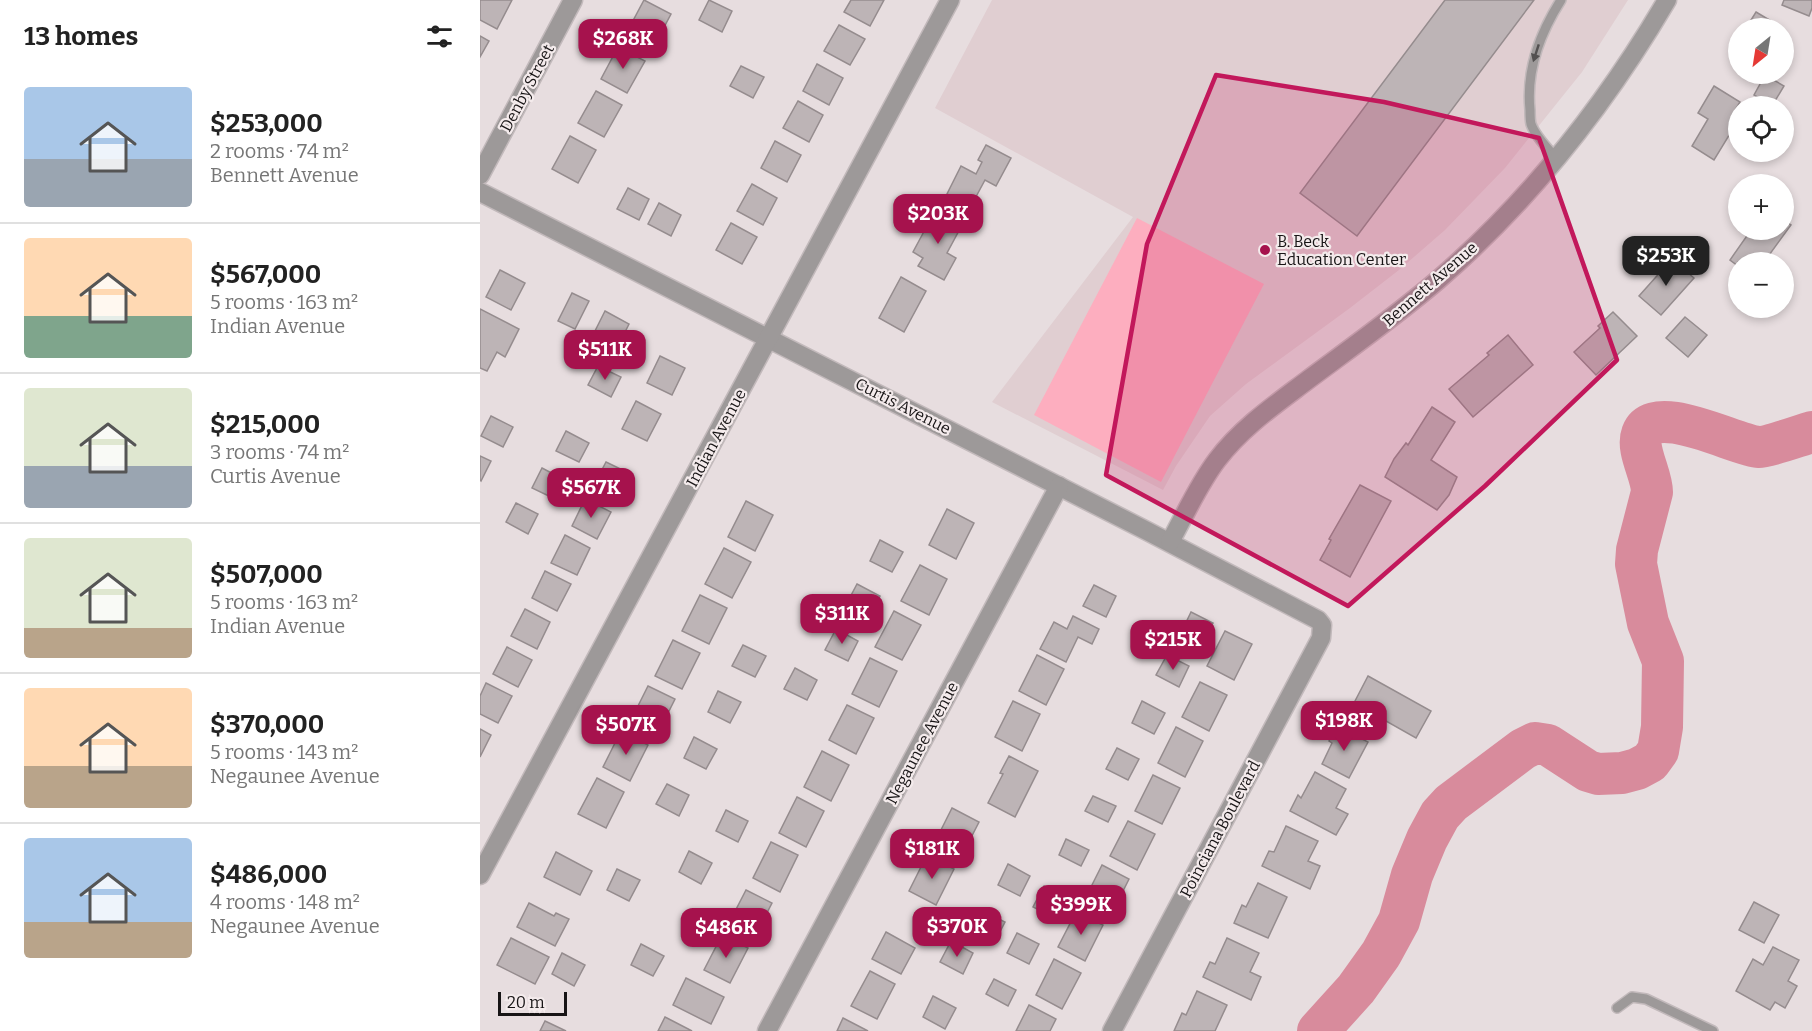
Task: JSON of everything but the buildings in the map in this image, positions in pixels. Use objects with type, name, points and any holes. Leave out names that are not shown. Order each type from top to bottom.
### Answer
[{"type":"street","name":"Denby Street","points":[[480,175],[573,0]]},
{"type":"street","name":"Indian Avenue","points":[[480,875],[950,0]]},
{"type":"street","name":"Bennett Avenue","points":[[1170,542],[1204,479],[1217,459],[1239,435],[1263,414],[1438,280],[1498,223],[1556,158],[1593,112],[1667,0]]},
{"type":"street","name":"Curtis Avenue","points":[[480,192],[1170,542],[1318,620],[1322,625]]},
{"type":"street","name":"Negaunee Avenue","points":[[767,1031],[1059,486]]},
{"type":"street","name":"Poinciana Boulevard","points":[[1112,1031],[1321,638],[1322,625]]},
{"type":"lane","points":[[1556,158],[1531,126],[1529,100],[1534,56],[1561,0]]},
{"type":"lane","points":[[1617,1008],[1632,997],[1646,999],[1713,1031]]},
{"type":"highlighted area","points":[[1216,75],[1384,102],[1539,138],[1617,360],[1485,486],[1348,606],[1106,475],[1147,244]]},
{"type":"shaded area","name":"B. Beck Education Center","points":[[992,0],[1628,0],[1582,72],[1505,168],[1445,230],[1399,270],[1246,384],[1210,416],[1176,466],[1163,490],[992,402],[1133,217],[935,108]]},
{"type":"shaded area","points":[[1137,218],[1264,284],[1161,482],[1034,415]]},
{"type":"waterway","points":[[1318,1031],[1356,989],[1381,954],[1399,921],[1412,875],[1427,839],[1440,815],[1451,803],[1523,749],[1535,743],[1548,745],[1588,771],[1598,774],[1622,773],[1637,769],[1650,762],[1658,751],[1662,727],[1663,661],[1648,623],[1636,564],[1637,550],[1652,492],[1641,447],[1642,434],[1650,425],[1662,422],[1678,423],[1759,447],[1812,432]]},
{"type":"place","name":"B. Beck Education Center","points":[[1265,250]]}]
